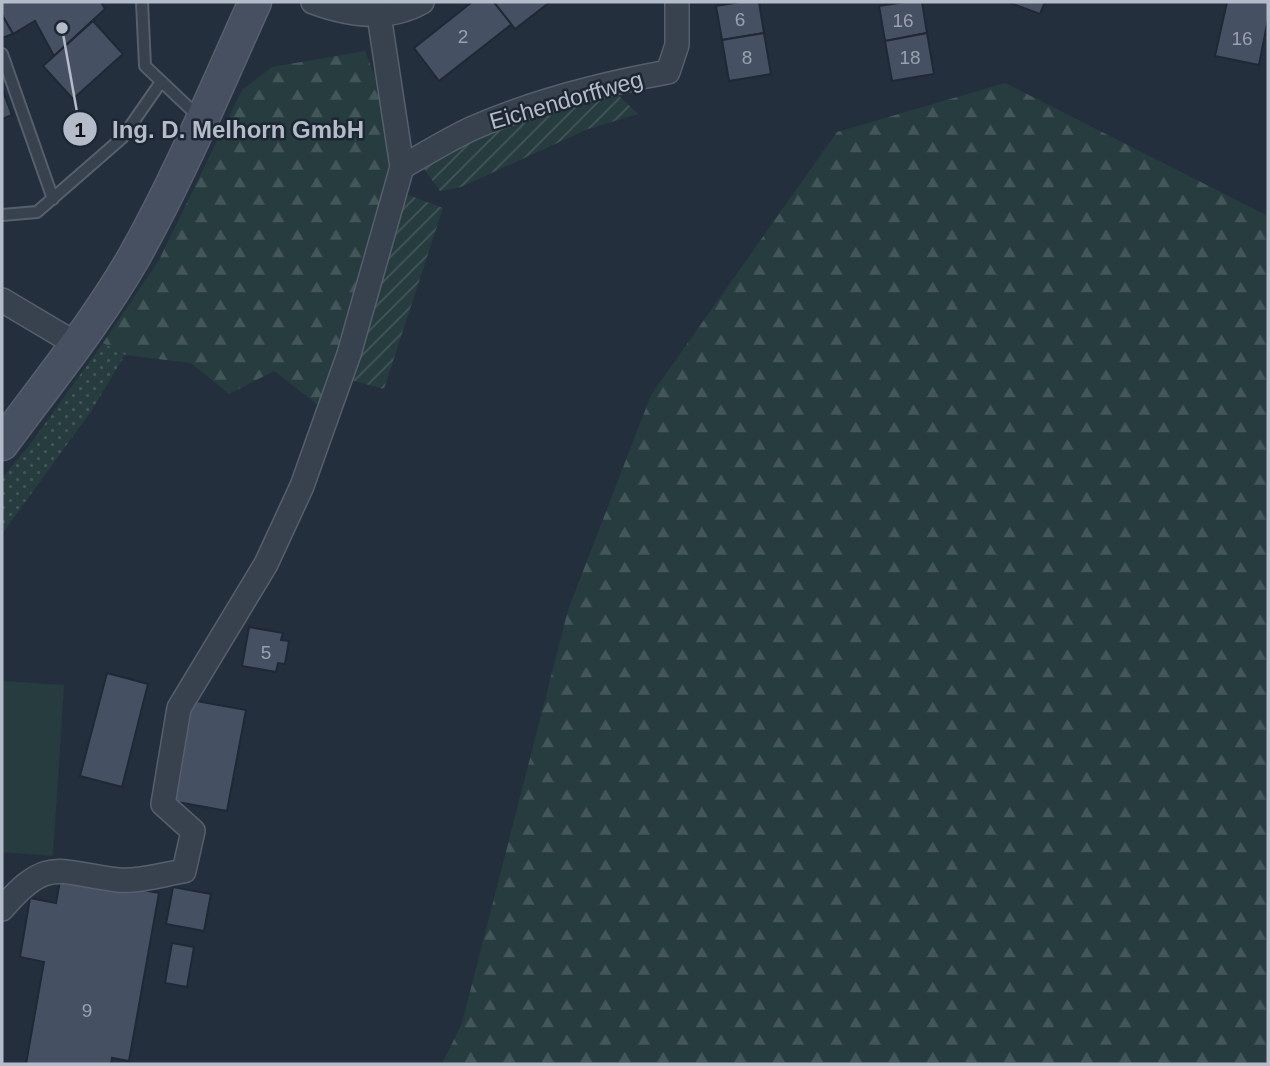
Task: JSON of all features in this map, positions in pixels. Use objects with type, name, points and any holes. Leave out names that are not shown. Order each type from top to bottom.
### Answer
[{"type":"street","points":[[2,444],[76,344],[132,260],[173,184],[255,2]]},
{"type":"street","points":[[313,2],[379,15],[408,10],[422,2]]},
{"type":"street","name":"Eichendorffweg","points":[[402,167],[471,129],[542,102],[615,81],[668,72],[677,45],[677,2]]},
{"type":"street","points":[[2,909],[22,886],[56,869],[122,880],[184,872],[193,831],[163,804],[178,708],[266,564],[302,486],[349,354],[402,167],[379,15]]},
{"type":"street","points":[[2,300],[76,344]]},
{"type":"lane","points":[[142,2],[145,66],[202,120]]},
{"type":"lane","points":[[2,54],[52,199]]},
{"type":"lane","points":[[2,215],[37,212],[122,138],[161,82]]},
{"type":"green space","points":[[365,51],[392,121],[393,176],[322,408],[274,371],[229,394],[191,363],[125,355],[103,343],[159,260],[242,90],[272,67]]},
{"type":"green space","points":[[1005,83],[1268,216],[1268,1064],[442,1064],[462,1023],[568,610],[651,395],[837,132]]},
{"type":"green space","points":[[613,90],[638,114],[588,129],[461,187],[440,191],[422,166],[490,130]]},
{"type":"green space","points":[[406,194],[443,208],[384,389],[347,379]]},
{"type":"green space","points":[[103,343],[125,355],[92,410],[2,534],[2,478],[31,443]]},
{"type":"green space","points":[[2,681],[64,685],[53,856],[2,852]]},
{"type":"building","points":[[2,2],[101,2],[105,9],[54,56],[35,21],[13,34],[2,15]]},
{"type":"building","points":[[472,2],[494,2],[512,24],[439,81],[414,48]]},
{"type":"building","points":[[494,2],[550,2],[515,29]]},
{"type":"building","points":[[759,2],[764,33],[722,40],[716,6]]},
{"type":"building","points":[[922,2],[927,33],[885,41],[879,6]]},
{"type":"building","points":[[1008,2],[1045,2],[1040,14]]},
{"type":"building","points":[[1227,2],[1268,2],[1268,19],[1259,65],[1215,56]]},
{"type":"building","points":[[2,15],[13,34],[2,38]]},
{"type":"building","points":[[93,21],[123,54],[73,99],[43,66]]},
{"type":"building","points":[[764,33],[771,74],[729,81],[722,40]]},
{"type":"building","points":[[927,33],[934,74],[892,81],[885,41]]},
{"type":"building","points":[[2,89],[12,115],[2,119]]},
{"type":"building","points":[[249,627],[283,633],[281,640],[289,641],[285,664],[278,663],[276,672],[242,666]]},
{"type":"building","points":[[107,673],[148,684],[122,787],[80,776]]},
{"type":"building","points":[[191,700],[246,710],[227,811],[172,801]]},
{"type":"building","points":[[61,875],[159,893],[129,1061],[112,1058],[111,1064],[26,1064],[44,962],[20,957],[30,898],[56,903]]},
{"type":"building","points":[[173,887],[211,894],[204,931],[166,924]]},
{"type":"building","points":[[172,943],[194,947],[187,987],[165,983]]},
{"type":"place","name":"Ing. D. Melhorn GmbH","points":[[62,28]]}]
